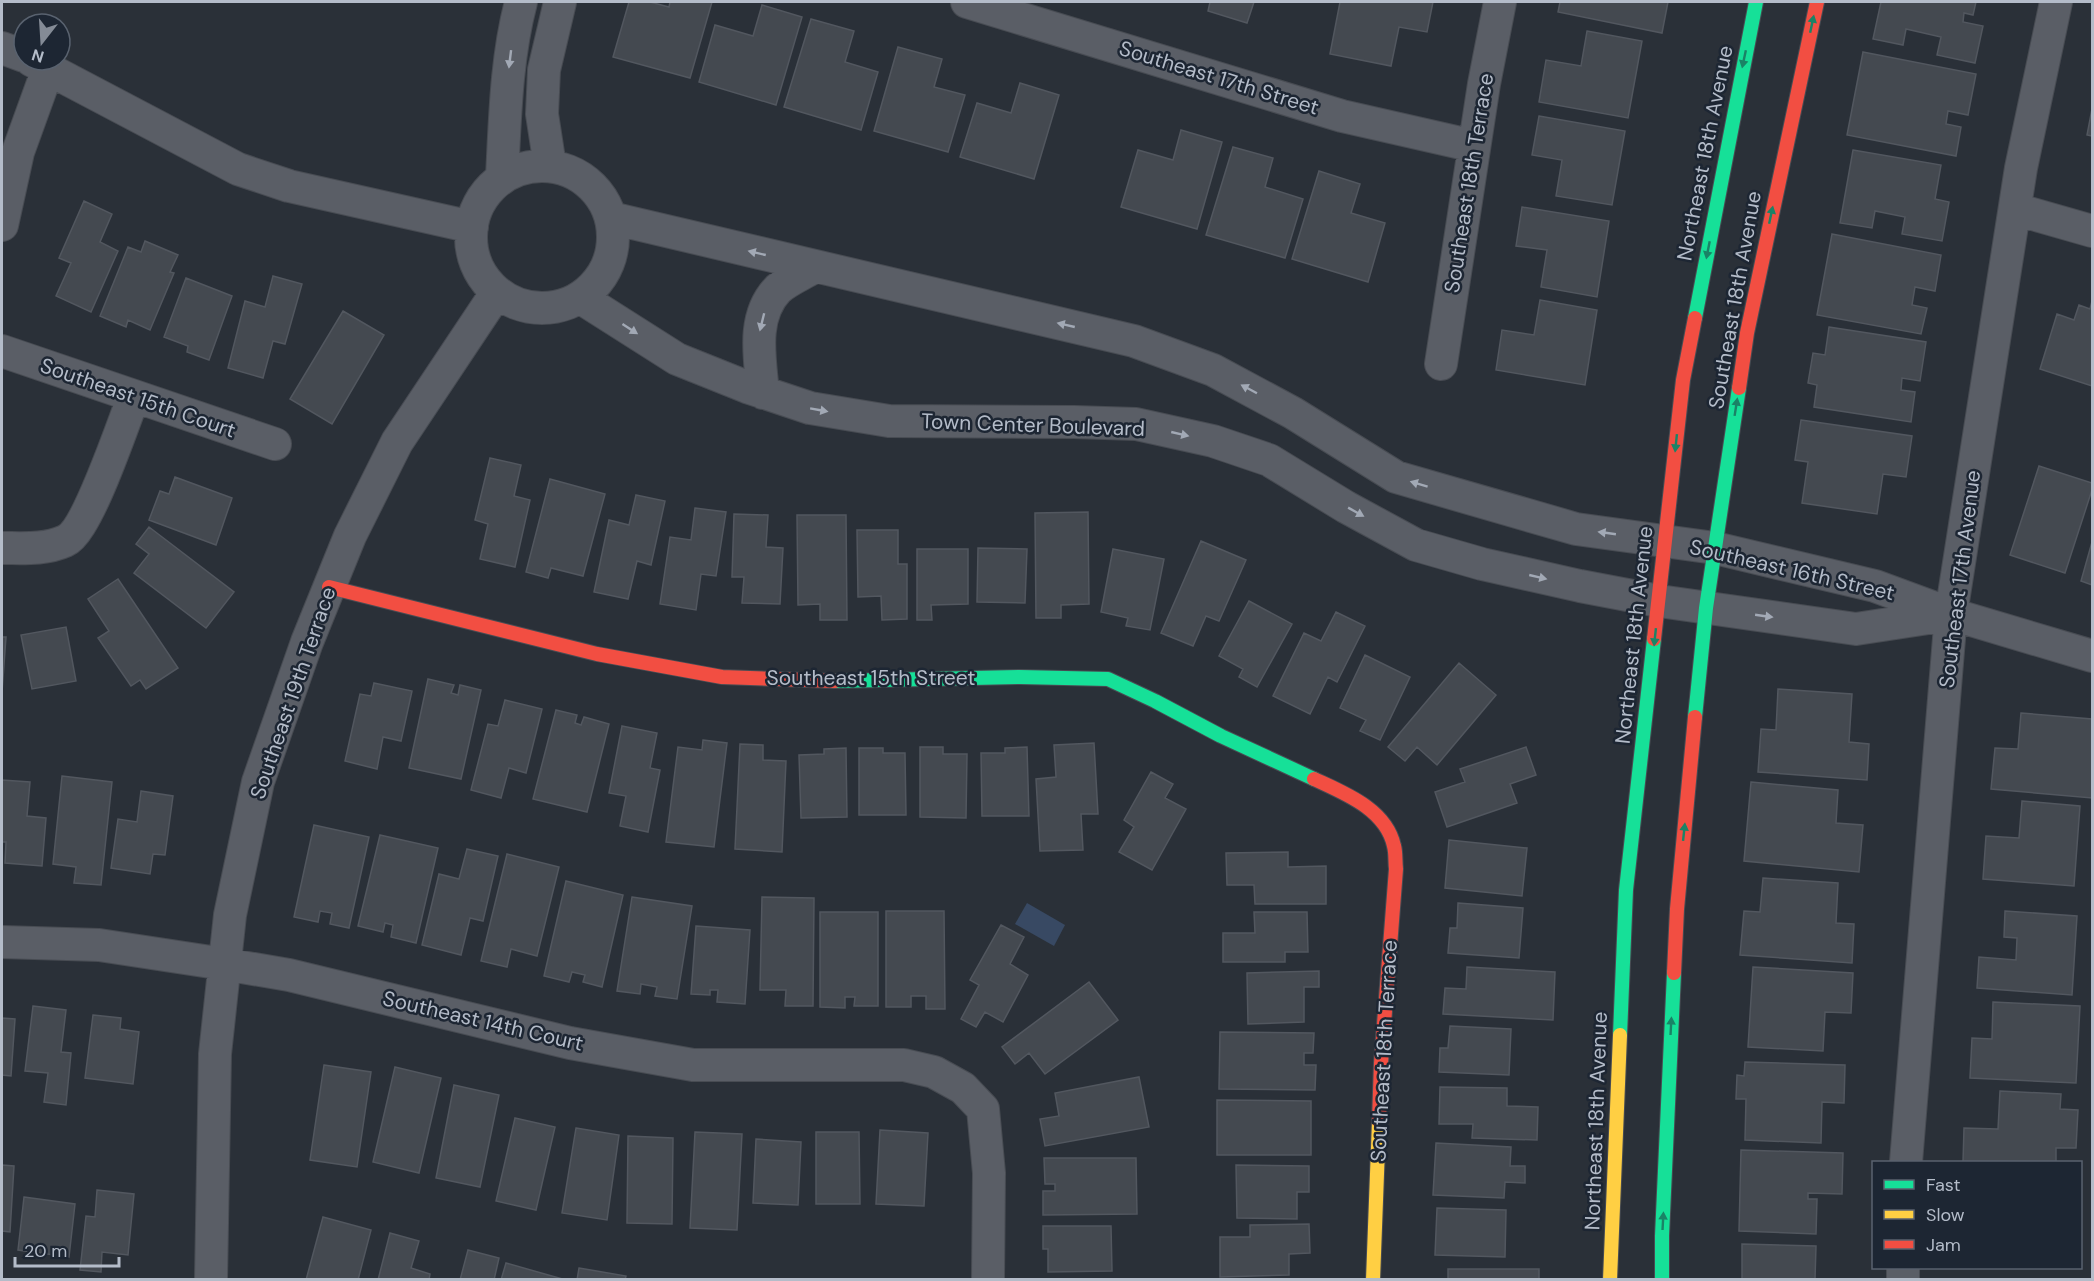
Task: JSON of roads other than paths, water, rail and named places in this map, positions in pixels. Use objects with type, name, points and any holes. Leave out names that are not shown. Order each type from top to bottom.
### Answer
[{"type":"street","points":[[502,177],[507,83],[520,2]]},
{"type":"street","points":[[550,166],[542,114],[544,70],[560,2]]},
{"type":"street","name":"Southeast 17th Street","points":[[967,2],[1342,116],[1474,146]]},
{"type":"street","name":"Southeast 18th Terrace","points":[[1441,364],[1484,84],[1500,2]]},
{"type":"street","name":"Northeast 18th Avenue","points":[[1610,1280],[1626,890],[1683,380],[1756,2]]},
{"type":"street","name":"Southeast 18th Avenue","points":[[1706,608],[1747,333],[1817,2]]},
{"type":"street","name":"Southeast 17th Avenue","points":[[1906,1161],[1951,614],[2021,168],[2056,2]]},
{"type":"street","points":[[2,225],[32,72]]},
{"type":"street","points":[[53,72],[238,169],[289,186],[472,227]]},
{"type":"street","points":[[550,166],[574,174],[594,187],[608,208],[614,232],[612,257],[599,281],[581,298],[558,308],[533,309],[511,302],[491,287],[476,267],[470,242],[473,218],[484,195],[502,177],[525,168],[550,166]]},
{"type":"street","points":[[2015,209],[2092,231]]},
{"type":"street","points":[[610,218],[1134,341],[1213,370],[1293,413],[1396,477],[1576,529],[1665,541]]},
{"type":"street","points":[[763,393],[758,341],[765,309],[778,289],[814,267]]},
{"type":"street","name":"Southeast 19th Terrace","points":[[211,1280],[215,1054],[230,915],[258,782],[307,642],[350,536],[398,442],[496,292]]},
{"type":"street","name":"Town Center Boulevard","points":[[581,298],[677,359],[763,393],[810,408],[889,421],[1136,424],[1202,439],[1269,460],[1346,507],[1416,545],[1482,564],[1588,588],[1659,601]]},
{"type":"street","name":"Southeast 15th Court","points":[[2,351],[275,444]]},
{"type":"street","points":[[2,548],[41,548],[68,540],[88,513],[134,396]]},
{"type":"street","name":"Southeast 16th Street","points":[[1665,541],[1715,548],[1875,586],[1951,614],[2092,656]]},
{"type":"street","name":"Southeast 15th Street","points":[[329,587],[597,654],[722,677],[810,681],[1020,677],[1108,679],[1155,700],[1221,736],[1355,798],[1386,825]]},
{"type":"street","name":"Southeast 16th Street","points":[[1659,601],[1856,629],[1951,614]]},
{"type":"street","points":[[1662,1280],[1677,909],[1706,608]]},
{"type":"street","name":"Southeast 18th Terrace","points":[[1373,1280],[1381,1063],[1396,869],[1394,845],[1386,825]]},
{"type":"street","name":"Southeast 14th Court","points":[[2,942],[99,945],[289,975],[570,1043],[693,1065],[904,1065],[934,1072],[963,1088],[983,1109],[989,1173],[988,1280]]},
{"type":"water","points":[[1027,903],[1065,925],[1054,946],[1015,924]]}]
